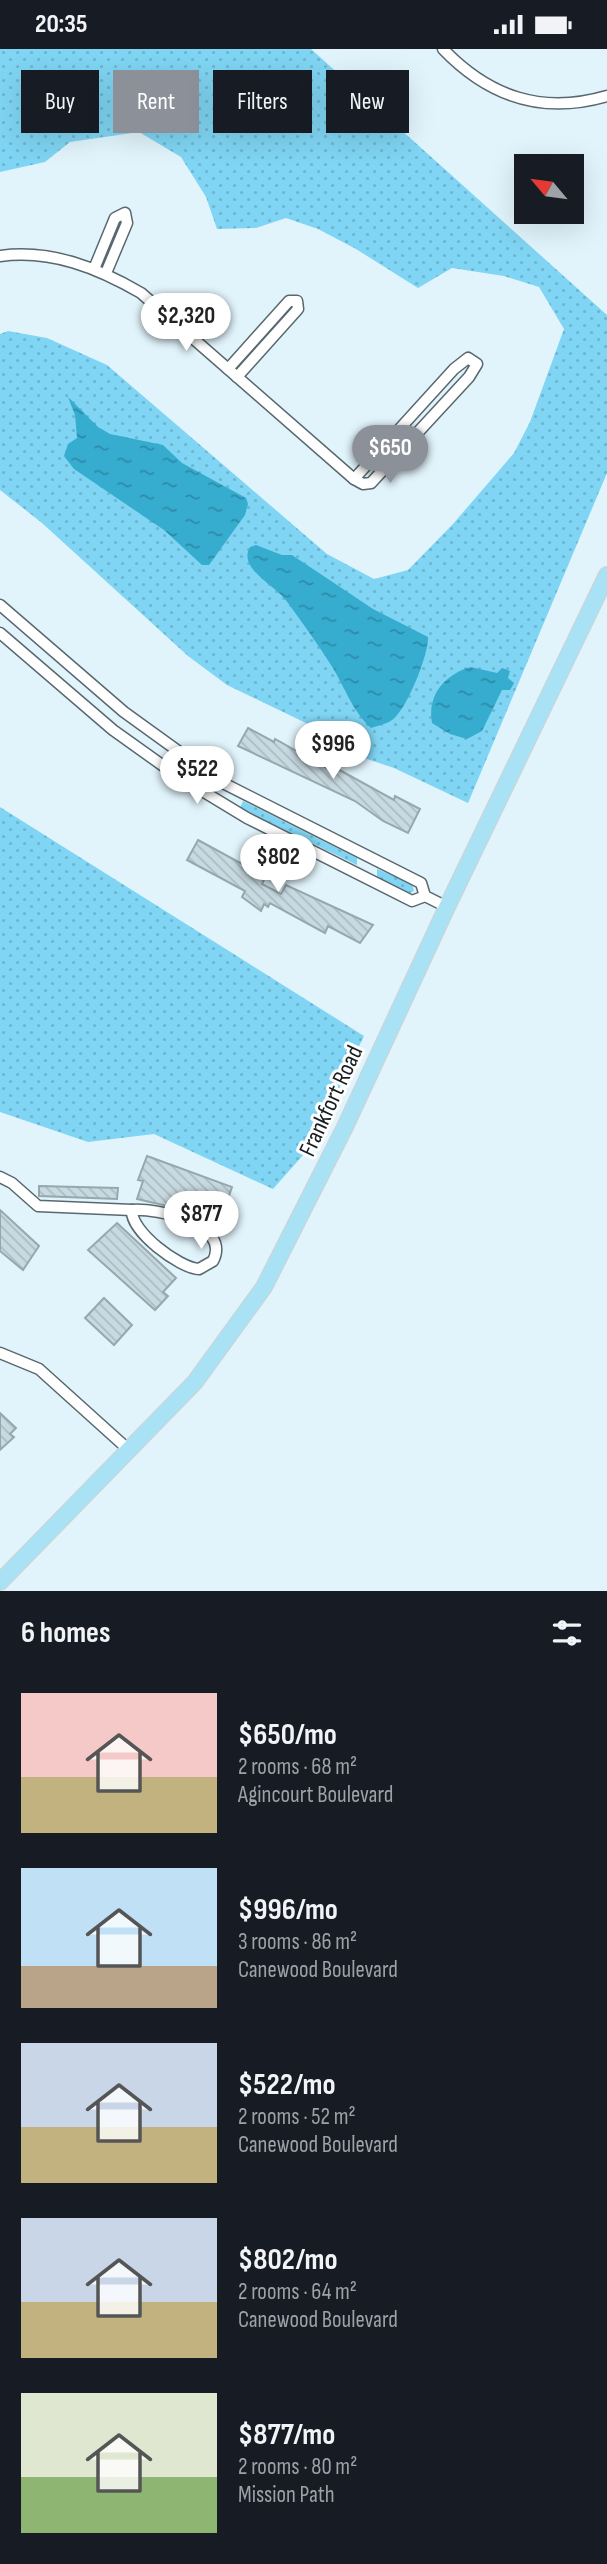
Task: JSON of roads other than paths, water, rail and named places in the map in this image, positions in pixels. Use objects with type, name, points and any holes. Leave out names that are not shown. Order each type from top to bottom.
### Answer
[{"type":"main road","name":"Frankfort Road","points":[[0,1582],[130,1451],[210,1364],[264,1287],[345,1127],[447,907],[607,575]]},
{"type":"street","points":[[443,49],[462,69],[485,85],[511,96],[541,104],[589,101],[607,96]]},
{"type":"street","points":[[125,213],[127,223],[100,271],[116,218],[125,213]]},
{"type":"street","points":[[0,256],[59,258],[100,271],[141,293],[354,479],[363,484],[371,483],[468,377],[476,362],[471,358],[461,361],[354,479]]},
{"type":"street","points":[[289,301],[297,301],[298,309],[233,373],[289,301]]},
{"type":"street","points":[[0,605],[124,712],[221,782],[421,883],[425,895],[447,907]]},
{"type":"street","points":[[0,633],[113,730],[227,806],[412,901],[425,895]]},
{"type":"street","points":[[0,1177],[12,1183],[38,1206],[132,1210],[148,1211],[199,1225],[214,1237],[217,1244],[213,1261],[200,1269],[175,1261],[134,1224],[132,1210]]},
{"type":"street","points":[[0,1353],[39,1369],[130,1451]]},
{"type":"water","points":[[68,397],[98,427],[110,434],[163,445],[182,463],[246,498],[248,504],[245,515],[209,565],[202,565],[164,530],[74,469],[64,456],[68,444],[77,438],[75,415]]},
{"type":"water","points":[[256,545],[282,555],[292,555],[373,609],[428,637],[425,656],[416,681],[404,706],[392,720],[371,728],[359,714],[326,657],[288,603],[253,570],[247,555],[250,547]]},
{"type":"water","points":[[471,667],[497,673],[502,668],[510,671],[508,678],[514,683],[510,690],[502,690],[482,731],[467,739],[450,734],[432,723],[431,713],[435,695],[446,680]]}]
